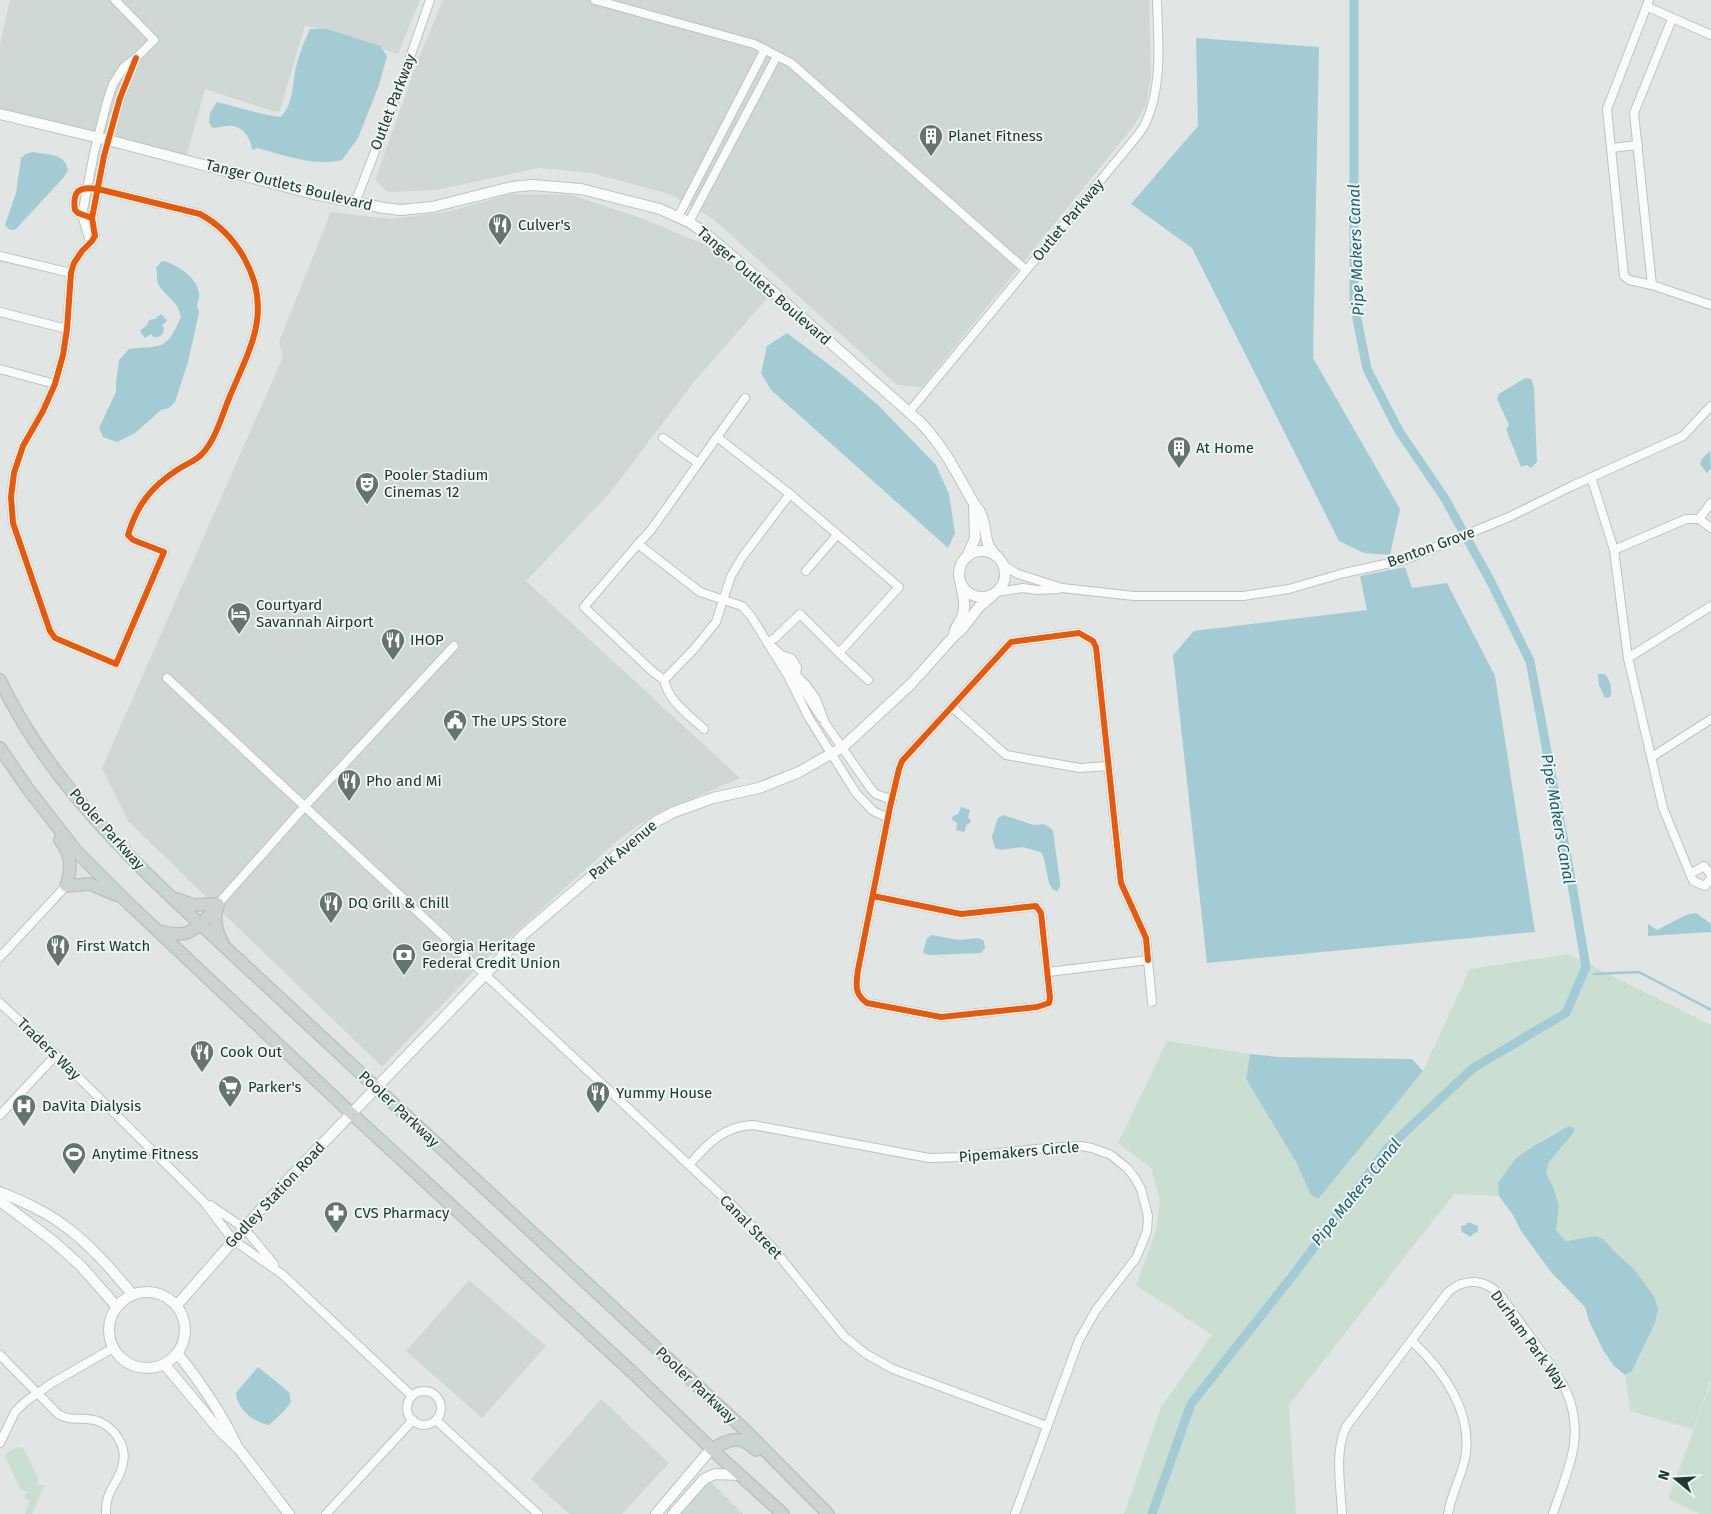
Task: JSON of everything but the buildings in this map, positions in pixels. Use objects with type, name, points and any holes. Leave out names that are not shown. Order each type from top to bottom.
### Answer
[{"type":"main road","name":"Pooler Parkway","points":[[0,680],[52,768],[110,838],[376,1089],[747,1432],[826,1514]]},
{"type":"main road","points":[[0,748],[33,797],[77,852],[126,901],[352,1114],[631,1371],[711,1449],[783,1514]]},
{"type":"main road","points":[[33,797],[41,817],[66,847],[71,859],[71,870],[66,886],[90,884],[126,901]]},
{"type":"main road","points":[[168,894],[193,905],[218,904]]},
{"type":"main road","points":[[158,931],[176,934],[186,933],[200,924],[218,904]]},
{"type":"main road","points":[[218,904],[215,924],[226,949]]},
{"type":"main road","points":[[711,1449],[727,1441],[740,1440],[747,1442],[818,1512],[826,1514]]},
{"type":"street","points":[[92,218],[82,215],[75,210],[74,206],[79,189],[88,187],[98,189],[200,214],[213,221],[223,230],[245,259],[253,281],[257,303],[257,322],[251,344],[212,439],[202,455],[159,482],[146,496],[130,527],[128,535],[133,540],[164,552],[116,664],[55,638],[50,631],[13,523],[10,497],[14,473],[23,446],[55,384],[63,355],[71,273],[74,263],[95,236],[92,218],[98,189],[107,102],[113,84],[124,67],[154,40],[115,0]]},
{"type":"street","name":"Outlet Parkway","points":[[354,203],[398,92],[430,0]]},
{"type":"street","points":[[595,0],[754,44],[791,63],[1026,270]]},
{"type":"street","name":"Outlet Parkway","points":[[909,412],[1134,141],[1146,123],[1155,95],[1158,59],[1158,0]]},
{"type":"street","points":[[1711,35],[1672,19],[1648,4],[1607,109],[1624,276],[1629,280],[1652,285],[1711,305]]},
{"type":"street","points":[[1652,285],[1634,113],[1672,19]]},
{"type":"street","points":[[678,216],[765,50]]},
{"type":"street","points":[[689,222],[777,56]]},
{"type":"street","name":"Tanger Outlets Boulevard","points":[[0,114],[314,194],[384,208],[415,210],[512,187],[547,186],[596,192],[660,209],[678,216],[689,222],[745,267],[935,437],[948,455],[980,512],[990,550],[1000,561]]},
{"type":"street","points":[[88,187],[103,139]]},
{"type":"street","points":[[1611,148],[1638,145]]},
{"type":"street","points":[[82,215],[89,238],[92,241]]},
{"type":"street","points":[[0,256],[71,273]]},
{"type":"street","points":[[0,312],[67,329]]},
{"type":"street","points":[[0,369],[55,384]]},
{"type":"street","points":[[704,729],[676,704],[666,691],[664,680],[584,607],[651,530],[745,398]]},
{"type":"street","name":"Benton Grove","points":[[994,594],[1022,588],[1037,590],[1062,588],[1134,596],[1243,596],[1288,589],[1404,560],[1487,525],[1683,436],[1711,406]]},
{"type":"street","points":[[717,436],[790,494],[899,587],[838,653]]},
{"type":"street","points":[[663,438],[698,463]]},
{"type":"street","points":[[1591,477],[1614,550],[1628,658],[1663,808],[1690,874],[1693,881],[1705,886],[1711,876],[1704,866],[1690,874]]},
{"type":"street","points":[[664,680],[694,649],[716,622],[731,576],[743,556],[790,494]]},
{"type":"street","points":[[1699,519],[1711,503]]},
{"type":"street","points":[[967,557],[975,538],[974,504]]},
{"type":"street","points":[[1614,550],[1686,519],[1699,519],[1711,528]]},
{"type":"street","points":[[806,571],[837,535]]},
{"type":"street","points":[[638,544],[700,592],[742,606],[751,616],[788,676],[809,718],[864,804],[873,811],[888,818]]},
{"type":"street","points":[[981,551],[990,552],[1000,561],[1005,573],[1004,582],[994,594],[983,598],[966,592],[961,584],[959,575],[960,566],[967,557],[972,553],[981,551]]},
{"type":"street","name":"Benton Grove","points":[[1000,561],[1018,574],[1062,588]]},
{"type":"street","name":"Park Avenue","points":[[954,636],[955,627],[963,614],[964,600],[961,584]]},
{"type":"street","name":"Park Avenue","points":[[376,1089],[524,934],[655,822],[674,812],[713,798],[759,788],[799,772],[843,747],[911,684],[962,629],[978,607],[994,594]]},
{"type":"street","points":[[1628,658],[1711,606]]},
{"type":"street","points":[[768,644],[800,614],[838,653],[868,680]]},
{"type":"street","points":[[873,896],[961,914],[1036,906],[1041,913],[1048,972],[1049,1003],[1037,1007],[941,1017],[867,1003],[856,991],[856,983],[888,818],[902,761],[1011,642],[1079,633],[1093,642],[1096,647],[1121,884],[1146,938],[1152,1002]]},
{"type":"street","points":[[768,644],[781,655],[791,658],[797,667],[796,675],[816,699],[825,722],[870,789],[884,798],[892,800]]},
{"type":"street","points":[[218,904],[305,806],[454,646]]},
{"type":"street","name":"Canal Street","points":[[167,678],[735,1208],[772,1247],[844,1336],[866,1354],[893,1369],[1047,1426]]},
{"type":"street","points":[[952,707],[1006,756],[1080,768],[1108,766]]},
{"type":"street","points":[[1652,757],[1711,720]]},
{"type":"street","points":[[0,957],[66,886]]},
{"type":"street","points":[[1048,972],[1148,960]]},
{"type":"street","name":"Traders Way","points":[[0,1003],[56,1055],[204,1202],[233,1240],[282,1274]]},
{"type":"street","points":[[0,1115],[56,1055]]},
{"type":"street","name":"Godley Station Road","points":[[177,1305],[244,1228],[376,1089]]},
{"type":"street","name":"Pipemakers Circle","points":[[690,1166],[716,1137],[725,1131],[742,1126],[753,1126],[929,1158],[963,1157],[1069,1146],[1092,1148],[1111,1155],[1127,1168],[1141,1189],[1148,1216],[1147,1231],[1136,1258],[1087,1323],[1079,1340],[1015,1514]]},
{"type":"street","points":[[0,1192],[33,1206],[62,1224],[92,1248],[133,1294]]},
{"type":"street","points":[[0,1201],[53,1241],[81,1266],[116,1307]]},
{"type":"street","name":"Traders Way","points":[[204,1202],[244,1228],[282,1274]]},
{"type":"street","points":[[282,1274],[412,1396]]},
{"type":"street","name":"Durham Park Way","points":[[1342,1514],[1339,1453],[1343,1434],[1355,1413],[1448,1292],[1466,1282],[1480,1282],[1489,1285],[1500,1296],[1559,1377],[1571,1404],[1574,1426],[1572,1451],[1553,1514]]},
{"type":"street","points":[[144,1292],[156,1293],[168,1297],[177,1305],[184,1316],[186,1329],[184,1342],[178,1354],[165,1365],[145,1369],[136,1367],[123,1360],[113,1348],[109,1327],[111,1317],[116,1307],[124,1300],[133,1294],[144,1292]]},
{"type":"street","points":[[1412,1340],[1430,1358],[1447,1382],[1460,1408],[1464,1424],[1466,1440],[1465,1458],[1448,1514]]},
{"type":"street","points":[[0,1443],[17,1409],[37,1392],[113,1348]]},
{"type":"street","points":[[178,1354],[228,1426],[238,1449]]},
{"type":"street","points":[[0,1355],[61,1416],[72,1420],[97,1421],[109,1427],[119,1438],[123,1450],[123,1461],[120,1472],[108,1493],[106,1514]]},
{"type":"street","points":[[165,1365],[221,1432],[238,1449],[289,1514]]},
{"type":"street","points":[[421,1391],[431,1392],[435,1395],[441,1405],[441,1410],[436,1420],[422,1424],[413,1420],[408,1411],[409,1400],[412,1396],[421,1391]]},
{"type":"street","points":[[326,1514],[413,1420]]},
{"type":"street","points":[[436,1420],[538,1514]]},
{"type":"street","points":[[656,1514],[711,1449]]},
{"type":"street","points":[[673,1514],[704,1479],[715,1474],[740,1475]]},
{"type":"shaded area","points":[[10,0],[420,0],[398,54],[305,25],[279,113],[205,89],[187,155],[0,111],[0,43]]},
{"type":"shaded area","points":[[443,0],[1149,0],[1151,76],[1146,105],[1133,127],[922,387],[897,385],[712,218],[669,194],[592,173],[539,168],[436,190],[388,192],[375,180],[418,60]]},
{"type":"shaded area","points":[[510,194],[572,195],[641,218],[708,246],[769,296],[693,383],[609,494],[526,581],[740,778],[652,816],[619,839],[481,964],[382,1067],[128,821],[102,768],[283,357],[279,342],[331,212],[390,219],[447,212]]},
{"type":"shaded area","points":[[469,1280],[546,1346],[482,1418],[406,1351]]},
{"type":"shaded area","points":[[601,1399],[669,1463],[622,1514],[569,1514],[531,1479]]},
{"type":"shaded area","points":[[710,1481],[743,1514],[678,1514]]},
{"type":"green space","points":[[1568,954],[1711,1025],[1711,1380],[1693,1429],[1630,1411],[1625,1375],[1632,1371],[1655,1323],[1654,1296],[1633,1268],[1603,1239],[1596,1236],[1566,1241],[1556,1229],[1559,1207],[1554,1189],[1546,1173],[1549,1162],[1575,1131],[1556,1132],[1515,1159],[1498,1183],[1499,1196],[1454,1194],[1289,1405],[1296,1514],[1124,1514],[1161,1407],[1212,1335],[1136,1285],[1156,1231],[1160,1200],[1151,1168],[1118,1143],[1167,1041],[1250,1054],[1246,1079],[1296,1162],[1311,1195],[1423,1071],[1470,969]]},
{"type":"green space","points":[[1711,1383],[1711,1514],[1701,1514],[1668,1499]]},
{"type":"green space","points":[[17,1447],[24,1449],[38,1478],[38,1485],[44,1485],[32,1514],[25,1514],[29,1501],[25,1498],[25,1494],[31,1490],[27,1492],[21,1490],[5,1457],[6,1453]]},
{"type":"water","points":[[310,29],[327,29],[380,46],[387,56],[379,85],[358,138],[342,160],[331,162],[310,161],[257,148],[252,150],[249,139],[241,129],[231,126],[213,128],[209,123],[210,113],[217,102],[281,117],[290,100],[297,62]]},
{"type":"water","points":[[1196,38],[1319,47],[1313,358],[1400,509],[1390,555],[1364,553],[1339,541],[1192,248],[1131,204],[1198,126]]},
{"type":"water","points":[[33,152],[60,158],[66,164],[68,170],[64,177],[16,229],[10,230],[5,225],[16,193],[21,158]]},
{"type":"water","points":[[164,261],[191,277],[199,293],[197,305],[199,313],[188,362],[175,402],[169,408],[161,410],[135,433],[117,442],[103,437],[99,428],[116,392],[119,360],[129,349],[161,345],[171,336],[181,317],[178,307],[158,284],[156,268]]},
{"type":"water","points":[[161,314],[167,321],[162,325],[164,330],[162,334],[153,337],[151,334],[145,338],[140,331],[147,325],[149,320],[155,319]]},
{"type":"water","points":[[787,333],[840,373],[878,405],[936,465],[949,494],[955,533],[948,548],[771,390],[761,373],[767,346]]},
{"type":"water","points":[[1525,378],[1531,379],[1534,387],[1537,462],[1531,468],[1527,465],[1521,467],[1506,429],[1509,425],[1497,399],[1499,394]]},
{"type":"water","points":[[1710,451],[1711,468],[1707,473],[1700,464]]},
{"type":"water","points":[[1405,567],[1412,588],[1447,583],[1495,676],[1535,932],[1207,963],[1173,655],[1194,631],[1367,610],[1360,576]]},
{"type":"water","points":[[1598,674],[1605,674],[1608,679],[1611,688],[1610,697],[1605,698],[1599,685]]},
{"type":"water","points":[[961,807],[970,810],[968,818],[971,820],[964,832],[956,830],[957,823],[952,820],[953,816],[958,814]]},
{"type":"water","points":[[1003,815],[1034,825],[1043,824],[1053,831],[1060,882],[1060,887],[1057,891],[1053,890],[1050,886],[1041,852],[1022,847],[1001,850],[995,848],[992,837],[998,818]]},
{"type":"water","points":[[1696,913],[1711,924],[1711,932],[1648,936],[1648,924],[1657,930],[1686,915]]},
{"type":"water","points":[[932,935],[958,940],[979,938],[984,941],[985,948],[981,953],[929,955],[923,953],[927,938]]},
{"type":"water","points":[[1250,1054],[1278,1057],[1412,1059],[1423,1071],[1318,1199],[1311,1195],[1296,1162],[1246,1079]]},
{"type":"water","points":[[1569,1126],[1575,1131],[1549,1162],[1546,1173],[1554,1189],[1559,1207],[1556,1229],[1566,1241],[1596,1236],[1603,1239],[1633,1268],[1654,1296],[1658,1309],[1655,1323],[1632,1371],[1625,1375],[1614,1366],[1603,1350],[1589,1321],[1585,1307],[1551,1272],[1521,1231],[1513,1215],[1499,1196],[1498,1183],[1515,1159],[1535,1145]]},
{"type":"water","points":[[1468,1222],[1478,1226],[1478,1232],[1470,1237],[1462,1232],[1461,1226],[1466,1225]]},
{"type":"water","points":[[258,1367],[289,1392],[291,1402],[269,1425],[263,1424],[247,1414],[237,1399],[236,1393]]},
{"type":"waterway","name":"Pipe Makers Canal","points":[[1152,1514],[1191,1404],[1294,1274],[1388,1148],[1473,1068],[1566,1013],[1586,967],[1530,661],[1491,582],[1444,497],[1399,431],[1367,369],[1354,304],[1354,0]]},
{"type":"waterway","points":[[1594,974],[1639,972],[1711,1010]]},
{"type":"cycle path","points":[[92,218],[75,210],[76,194],[82,189],[86,188],[92,188],[98,189],[200,214],[225,233],[245,259],[256,289],[258,305],[257,321],[250,349],[207,448],[193,461],[168,476],[152,490],[132,524],[128,535],[133,540],[164,552],[116,664],[55,638],[50,631],[13,523],[11,497],[14,473],[23,446],[43,411],[55,384],[63,355],[67,329],[71,273],[74,263],[95,236],[92,218],[104,156],[120,98],[136,58]]},
{"type":"cycle path","points":[[873,896],[961,914],[1036,906],[1041,913],[1049,1003],[1037,1007],[941,1017],[867,1003],[858,992],[857,980],[858,970],[890,807],[902,761],[1011,642],[1079,633],[1093,641],[1096,647],[1121,883],[1146,938],[1148,960]]},
{"type":"place","name":"Planet Fitness","points":[[931,157]]},
{"type":"place","name":"Culver's","points":[[500,246]]},
{"type":"place","name":"At Home","points":[[1179,469]]},
{"type":"place","name":"Pooler Stadium Cinemas 12","points":[[367,505]]},
{"type":"place","name":"Courtyard Savannah Airport","points":[[239,635]]},
{"type":"place","name":"IHOP","points":[[393,661]]},
{"type":"place","name":"The UPS Store","points":[[455,742]]},
{"type":"place","name":"Pho and Mi","points":[[349,802]]},
{"type":"place","name":"DQ Grill & Chill","points":[[331,924]]},
{"type":"place","name":"First Watch","points":[[58,967]]},
{"type":"place","name":"Georgia Heritage Federal Credit Union","points":[[404,976]]},
{"type":"place","name":"Cook Out","points":[[202,1073]]},
{"type":"place","name":"Parker's","points":[[230,1108]]},
{"type":"place","name":"Yummy House","points":[[598,1114]]},
{"type":"place","name":"DaVita Dialysis","points":[[24,1127]]},
{"type":"place","name":"Anytime Fitness","points":[[74,1175]]},
{"type":"place","name":"CVS Pharmacy","points":[[336,1234]]}]
